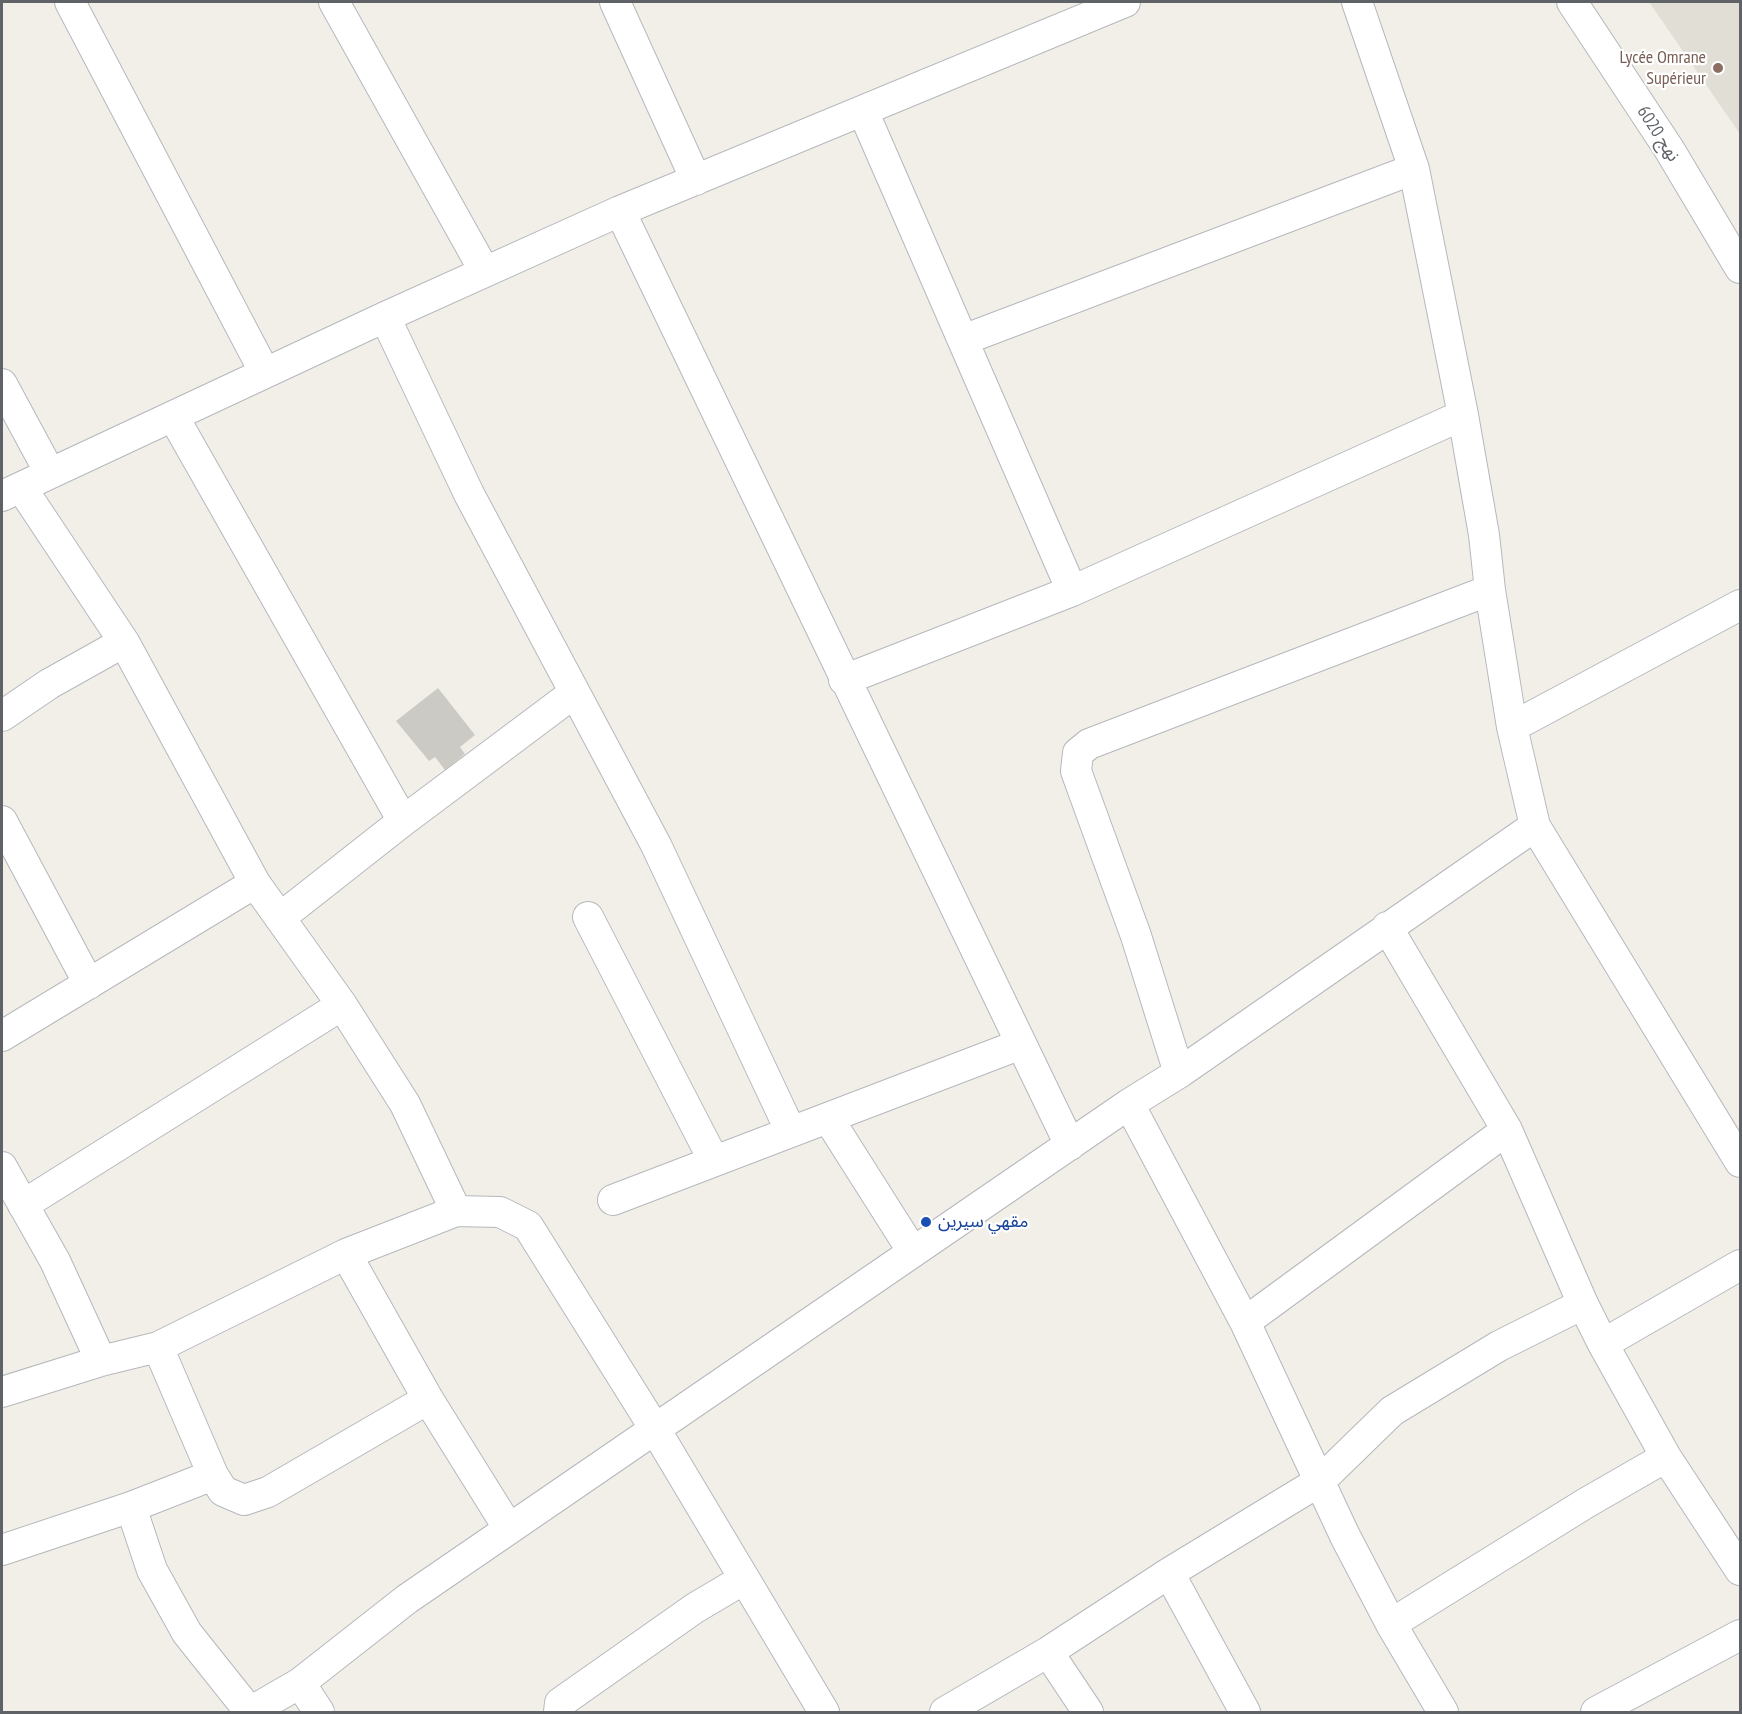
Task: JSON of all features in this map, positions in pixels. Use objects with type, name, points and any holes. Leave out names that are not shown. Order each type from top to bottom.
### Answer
[{"type":"street","points":[[70,2],[265,373]]},
{"type":"street","points":[[334,2],[485,272]]},
{"type":"street","points":[[615,2],[696,180]]},
{"type":"street","points":[[456,1211],[405,1104],[342,1005],[255,883],[124,642],[11,491],[385,317],[620,211],[1125,2]]},
{"type":"street","points":[[1357,2],[1414,169],[1485,535],[1490,590],[1512,727],[1534,826],[1738,1150]]},
{"type":"street","name":"نهج 6020","points":[[1572,2],[1669,149],[1740,268]]},
{"type":"street","points":[[863,111],[1072,591]]},
{"type":"street","points":[[963,340],[1414,169]]},
{"type":"street","points":[[620,211],[1070,1145]]},
{"type":"street","points":[[385,317],[469,494],[656,845],[791,1132]]},
{"type":"street","points":[[2,384],[50,473]]},
{"type":"street","points":[[844,680],[1072,591],[1463,415]]},
{"type":"street","points":[[173,416],[403,821]]},
{"type":"street","points":[[1179,1073],[1136,936],[1076,771],[1078,753],[1089,744],[1490,590]]},
{"type":"street","points":[[1512,727],[1740,605]]},
{"type":"street","points":[[2,716],[49,684],[124,642]]},
{"type":"street","points":[[281,917],[403,821],[574,693]]},
{"type":"street","points":[[2,821],[89,984]]},
{"type":"street","points":[[131,1507],[152,1570],[187,1633],[250,1712],[300,1683],[407,1599],[1129,1104],[1179,1073],[1534,826]]},
{"type":"street","points":[[2,1036],[255,883]]},
{"type":"street","points":[[588,917],[714,1161]]},
{"type":"street","points":[[1387,927],[1507,1130],[1583,1304],[1603,1344],[1666,1457],[1740,1570]]},
{"type":"street","points":[[24,1205],[342,1005]]},
{"type":"street","points":[[613,1200],[1021,1044]]},
{"type":"street","points":[[1129,1104],[1245,1322],[1345,1536],[1391,1624],[1443,1713]]},
{"type":"street","points":[[828,1118],[913,1252]]},
{"type":"street","points":[[1245,1322],[1507,1130]]},
{"type":"street","points":[[2,1167],[55,1261],[101,1361]]},
{"type":"street","points":[[2,1392],[101,1361],[158,1347],[346,1254],[456,1211],[500,1212],[528,1226],[655,1430],[824,1713]]},
{"type":"street","points":[[346,1254],[428,1399],[509,1529]]},
{"type":"street","points":[[1603,1344],[1740,1265]]},
{"type":"street","points":[[945,1713],[1048,1652],[1169,1573],[1320,1481],[1392,1411],[1499,1346],[1583,1304]]},
{"type":"street","points":[[158,1347],[213,1475],[223,1491],[244,1500],[268,1492],[428,1399]]},
{"type":"street","points":[[1391,1624],[1586,1503],[1666,1457]]},
{"type":"street","points":[[2,1550],[131,1507],[213,1475]]},
{"type":"street","points":[[1169,1573],[1245,1713]]},
{"type":"street","points":[[559,1713],[560,1703],[695,1608],[744,1579]]},
{"type":"street","points":[[1596,1713],[1740,1635]]},
{"type":"street","points":[[1048,1652],[1088,1713]]},
{"type":"street","points":[[300,1683],[319,1713]]},
{"type":"shaded area","name":"Lycée Omrane Supérieur","points":[[1649,2],[1740,2],[1740,134]]},
{"type":"building","points":[[438,688],[475,735],[460,747],[465,754],[445,770],[435,757],[429,761],[396,721]]},
{"type":"place","name":"Lycée Omrane Supérieur","points":[[1718,68]]},
{"type":"place","name":"مقهي سيرين","points":[[926,1222]]}]
